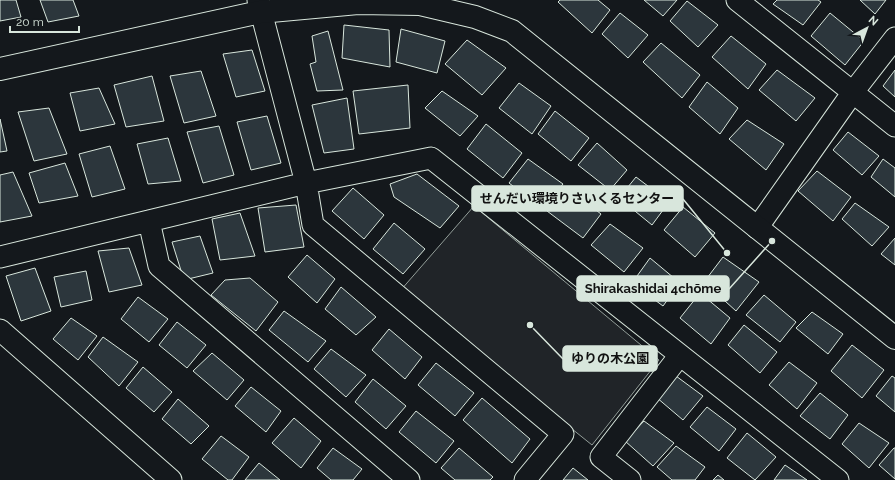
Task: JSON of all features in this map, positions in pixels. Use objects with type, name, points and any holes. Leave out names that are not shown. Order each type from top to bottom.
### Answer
[{"type":"street","points":[[737,0],[895,126]]},
{"type":"street","points":[[0,69],[259,6],[358,3],[420,4],[475,17],[512,31],[895,338]]},
{"type":"street","points":[[259,6],[306,183],[313,224],[563,434],[525,480]]},
{"type":"street","points":[[757,228],[853,92],[895,38]]},
{"type":"street","points":[[0,257],[306,183],[431,158],[838,480]]},
{"type":"street","points":[[149,221],[159,266],[409,480]]},
{"type":"street","points":[[0,330],[171,480]]},
{"type":"street","points":[[630,480],[601,457],[680,355]]},
{"type":"shaded area","points":[[474,206],[659,360],[592,445],[400,291]]},
{"type":"building","points":[[0,0],[16,0],[21,17],[0,21]]},
{"type":"building","points":[[40,0],[73,0],[79,16],[48,22]]},
{"type":"building","points":[[560,0],[598,0],[610,10],[592,33],[558,2]]},
{"type":"building","points":[[644,0],[677,0],[663,16]]},
{"type":"building","points":[[777,0],[818,0],[821,2],[803,25],[773,4]]},
{"type":"building","points":[[860,0],[886,0],[875,14]]},
{"type":"building","points":[[687,1],[718,25],[698,47],[670,21]]},
{"type":"building","points":[[620,13],[648,35],[628,58],[602,34]]},
{"type":"building","points":[[830,13],[864,41],[845,65],[811,36]]},
{"type":"building","points":[[344,25],[389,30],[390,67],[342,58]]},
{"type":"building","points":[[401,29],[445,41],[437,73],[396,62]]},
{"type":"building","points":[[328,31],[343,90],[317,91],[310,64],[316,62],[312,36]]},
{"type":"building","points":[[731,36],[766,64],[748,89],[712,57]]},
{"type":"building","points":[[467,40],[506,68],[482,95],[445,64]]},
{"type":"building","points":[[661,43],[700,75],[682,98],[643,62]]},
{"type":"building","points":[[252,50],[265,91],[236,97],[223,54]]},
{"type":"building","points":[[777,70],[815,98],[796,121],[759,90]]},
{"type":"building","points":[[895,70],[895,97],[883,86]]},
{"type":"building","points":[[201,71],[216,116],[184,123],[170,76]]},
{"type":"building","points":[[152,76],[164,121],[126,127],[114,85]]},
{"type":"building","points":[[707,82],[738,108],[720,134],[689,107]]},
{"type":"building","points":[[519,83],[551,106],[532,134],[499,108]]},
{"type":"building","points":[[408,85],[410,128],[359,134],[353,91]]},
{"type":"building","points":[[99,88],[115,124],[80,131],[70,93]]},
{"type":"building","points":[[442,91],[478,116],[460,136],[425,108]]},
{"type":"building","points":[[347,98],[354,149],[324,153],[312,105]]},
{"type":"building","points":[[49,108],[67,154],[34,161],[18,112]]},
{"type":"building","points":[[555,111],[589,138],[571,161],[538,134]]},
{"type":"building","points":[[267,116],[281,163],[251,170],[237,122]]},
{"type":"building","points":[[0,119],[7,151],[0,152]]},
{"type":"building","points":[[747,120],[784,144],[766,170],[729,139]]},
{"type":"building","points":[[486,124],[522,153],[503,178],[467,149]]},
{"type":"building","points":[[219,126],[234,175],[203,183],[187,132]]},
{"type":"building","points":[[848,132],[879,156],[862,175],[833,150]]},
{"type":"building","points":[[168,138],[181,181],[148,184],[137,144]]},
{"type":"building","points":[[597,143],[627,170],[610,190],[578,165]]},
{"type":"building","points":[[110,146],[125,189],[92,197],[79,154]]},
{"type":"building","points":[[528,159],[563,184],[543,209],[509,183]]},
{"type":"building","points":[[883,159],[895,168],[895,197],[871,177]]},
{"type":"building","points":[[65,163],[78,196],[39,203],[29,173]]},
{"type":"building","points":[[817,171],[851,197],[833,221],[798,191]]},
{"type":"building","points":[[13,172],[32,216],[0,222],[0,175]]},
{"type":"building","points":[[417,174],[459,206],[440,228],[394,197],[390,184]]},
{"type":"building","points":[[636,177],[669,202],[652,225],[619,198]]},
{"type":"building","points":[[353,188],[384,215],[364,239],[332,211]]},
{"type":"building","points":[[569,189],[601,214],[583,238],[547,211]]},
{"type":"building","points":[[855,203],[889,227],[872,246],[842,219]]},
{"type":"building","points":[[296,205],[304,247],[265,252],[258,208]]},
{"type":"building","points":[[683,207],[715,233],[695,257],[664,230]]},
{"type":"building","points":[[240,213],[255,256],[220,260],[212,219]]},
{"type":"building","points":[[394,223],[425,249],[403,274],[373,249]]},
{"type":"building","points":[[610,224],[643,248],[624,272],[591,245]]},
{"type":"building","points":[[200,236],[213,273],[184,280],[172,242]]},
{"type":"building","points":[[895,238],[895,265],[881,254]]},
{"type":"building","points":[[129,248],[142,285],[109,292],[98,251]]},
{"type":"building","points":[[307,255],[335,279],[317,303],[288,277]]},
{"type":"building","points":[[723,257],[759,282],[736,311],[704,282]]},
{"type":"building","points":[[650,258],[680,283],[663,306],[632,283]]},
{"type":"building","points":[[35,268],[51,311],[21,321],[6,276]]},
{"type":"building","points":[[86,271],[92,300],[61,307],[54,277]]},
{"type":"building","points":[[250,278],[278,302],[256,331],[211,295],[225,280]]},
{"type":"building","points":[[341,287],[376,317],[356,335],[325,309]]},
{"type":"building","points":[[700,293],[730,318],[711,344],[680,318]]},
{"type":"building","points":[[764,295],[796,322],[780,342],[746,315]]},
{"type":"building","points":[[138,297],[168,319],[149,342],[121,319]]},
{"type":"building","points":[[284,311],[326,341],[308,362],[269,330]]},
{"type":"building","points":[[812,312],[843,334],[828,354],[796,328]]},
{"type":"building","points":[[71,318],[97,336],[78,360],[53,339]]},
{"type":"building","points":[[177,322],[206,345],[187,368],[159,345]]},
{"type":"building","points":[[744,325],[777,352],[760,373],[728,345]]},
{"type":"building","points":[[389,329],[422,357],[405,379],[372,350]]},
{"type":"building","points":[[103,337],[138,362],[119,386],[88,357]]},
{"type":"building","points":[[852,345],[884,370],[862,398],[831,371]]},
{"type":"building","points":[[331,349],[366,375],[346,397],[314,369]]},
{"type":"building","points":[[212,353],[244,380],[227,400],[193,371]]},
{"type":"building","points":[[789,362],[817,383],[797,409],[769,385]]},
{"type":"building","points":[[436,363],[474,393],[455,416],[418,385]]},
{"type":"building","points":[[143,367],[172,392],[154,412],[126,388]]},
{"type":"building","points":[[676,376],[703,396],[683,420],[656,397]]},
{"type":"building","points":[[892,376],[895,378],[895,412],[876,396]]},
{"type":"building","points":[[373,379],[406,406],[386,429],[355,402]]},
{"type":"building","points":[[251,387],[281,411],[266,432],[235,406]]},
{"type":"building","points":[[820,393],[848,415],[830,439],[800,416]]},
{"type":"building","points":[[482,398],[530,439],[512,463],[463,420]]},
{"type":"building","points":[[178,399],[209,426],[191,444],[162,419]]},
{"type":"building","points":[[707,407],[736,429],[719,451],[690,427]]},
{"type":"building","points":[[416,411],[454,441],[436,463],[399,432]]},
{"type":"building","points":[[294,418],[321,441],[301,468],[272,443]]},
{"type":"building","points":[[644,421],[674,443],[653,466],[625,441]]},
{"type":"building","points":[[859,423],[889,443],[869,468],[842,444]]},
{"type":"building","points":[[747,433],[776,457],[755,480],[727,458]]},
{"type":"building","points":[[221,436],[249,457],[232,480],[228,480],[202,459]]},
{"type":"building","points":[[676,446],[705,467],[695,480],[672,480],[657,467]]},
{"type":"building","points":[[333,448],[362,469],[353,480],[331,480],[317,468]]},
{"type":"building","points":[[459,448],[493,477],[490,480],[455,480],[441,468]]},
{"type":"building","points":[[895,448],[895,479],[879,465]]},
{"type":"building","points":[[259,463],[280,480],[245,480]]},
{"type":"building","points":[[785,465],[807,480],[774,480]]},
{"type":"building","points":[[573,468],[588,480],[563,480]]},
{"type":"building","points":[[718,475],[724,480],[713,480]]},
{"type":"place","name":"Shirakashidai 4chōme","points":[[772,241]]},
{"type":"place","name":"せんだい環境りさいくるセンター","points":[[727,253]]},
{"type":"place","name":"ゆりの木公園","points":[[530,325]]}]
